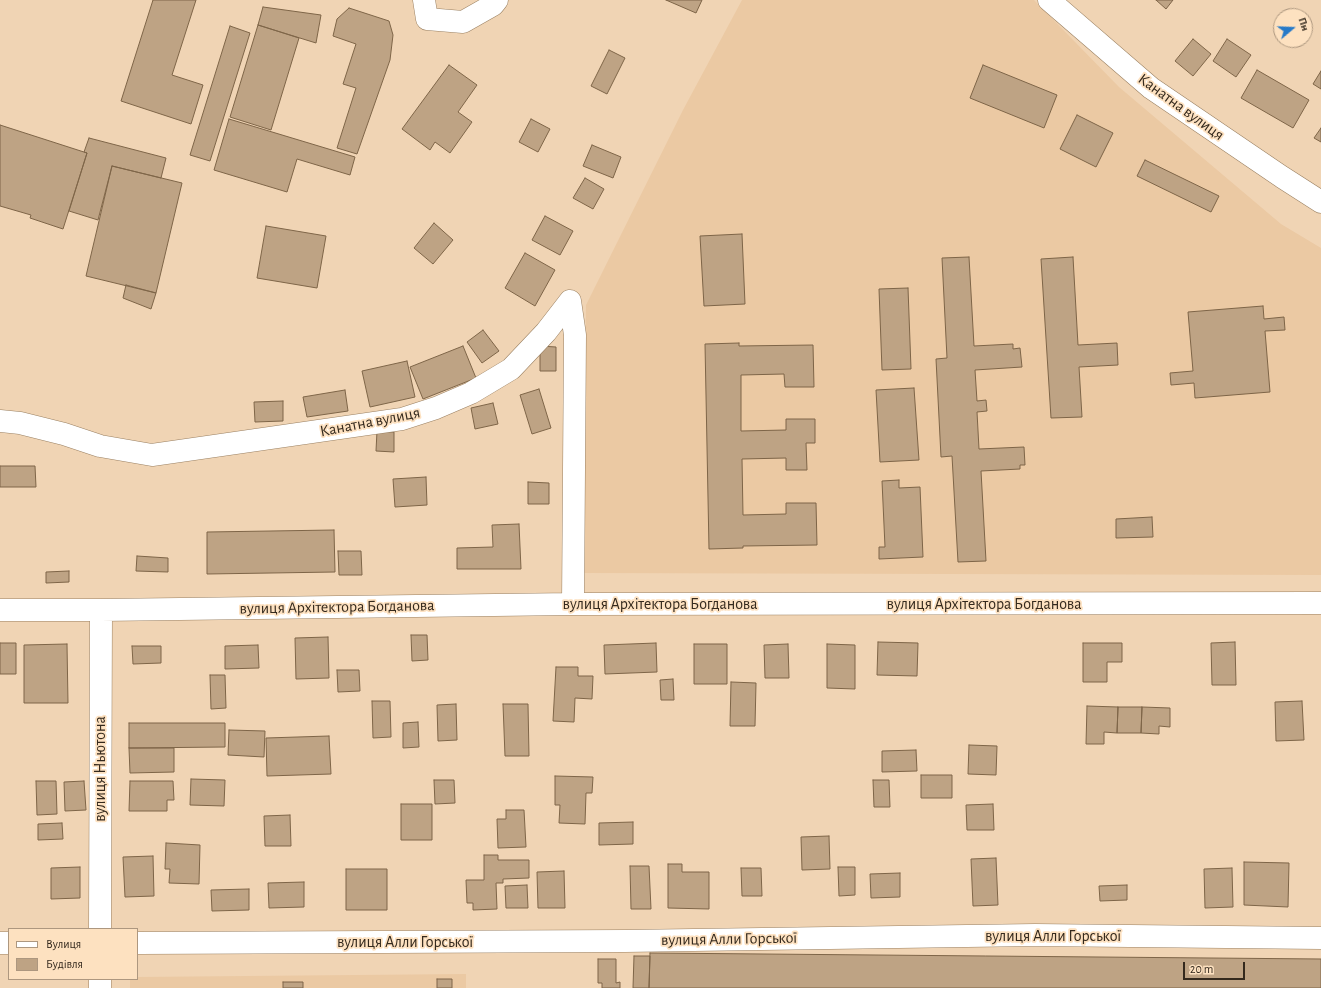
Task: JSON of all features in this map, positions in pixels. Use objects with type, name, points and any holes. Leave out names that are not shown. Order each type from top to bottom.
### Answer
[{"type":"street","points":[[424,0],[427,19],[463,22],[493,5],[497,0]]},
{"type":"street","name":"Канатна вулиця","points":[[1049,0],[1150,88],[1321,202]]},
{"type":"street","name":"Канатна вулиця","points":[[0,421],[20,423],[64,434],[100,446],[152,455],[402,419],[436,408],[471,393],[511,369],[546,332],[570,301],[575,335],[573,604]]},
{"type":"street","name":"вулиця Архітектора Богданова","points":[[0,610],[573,604],[1321,603]]},
{"type":"street","name":"вулиця Ньютона","points":[[100,928],[101,610]]},
{"type":"street","name":"вулиця Алли Горської","points":[[138,943],[625,941],[1035,935],[1321,938]]},
{"type":"shaded area","points":[[742,0],[1034,0],[1119,87],[1281,224],[1321,248],[1321,575],[584,573],[586,305],[683,110]]},
{"type":"shaded area","points":[[466,974],[466,988],[130,988],[130,980],[138,980],[138,977]]},
{"type":"building","points":[[153,0],[196,0],[172,75],[203,85],[191,124],[121,101]]},
{"type":"building","points":[[666,0],[702,0],[696,13]]},
{"type":"building","points":[[1156,0],[1173,0],[1166,9]]},
{"type":"building","points":[[263,7],[321,15],[316,43],[258,25]]},
{"type":"building","points":[[349,8],[389,21],[393,35],[390,60],[357,154],[337,148],[356,88],[343,84],[356,44],[333,36],[337,19]]},
{"type":"building","points":[[258,25],[299,38],[271,130],[230,117]]},
{"type":"building","points":[[230,26],[250,33],[210,161],[190,155]]},
{"type":"building","points":[[1193,39],[1211,54],[1193,76],[1175,61]]},
{"type":"building","points":[[1227,39],[1251,55],[1236,77],[1213,61]]},
{"type":"building","points":[[609,50],[625,58],[607,94],[591,86]]},
{"type":"building","points":[[449,65],[477,85],[458,112],[472,122],[450,153],[435,142],[430,150],[402,129]]},
{"type":"building","points":[[983,65],[1057,95],[1044,128],[970,98]]},
{"type":"building","points":[[1257,70],[1309,100],[1293,128],[1241,98]]},
{"type":"building","points":[[1321,71],[1321,89],[1313,84]]},
{"type":"building","points":[[1077,115],[1113,133],[1096,167],[1060,149]]},
{"type":"building","points":[[229,119],[355,157],[350,175],[297,159],[287,192],[214,170]]},
{"type":"building","points":[[531,119],[550,129],[538,152],[519,142]]},
{"type":"building","points":[[0,125],[87,153],[63,229],[30,218],[31,215],[0,206]]},
{"type":"building","points":[[1321,128],[1321,142],[1314,138]]},
{"type":"building","points":[[89,138],[166,158],[161,178],[112,166],[98,220],[69,211],[87,153],[84,152]]},
{"type":"building","points":[[592,145],[621,157],[613,178],[583,166]]},
{"type":"building","points":[[1145,160],[1219,196],[1211,212],[1137,176]]},
{"type":"building","points":[[112,166],[182,183],[156,293],[86,276]]},
{"type":"building","points":[[585,178],[604,189],[593,209],[573,198]]},
{"type":"building","points":[[545,216],[573,231],[560,255],[532,240]]},
{"type":"building","points":[[434,223],[453,240],[433,264],[414,248]]},
{"type":"building","points":[[266,226],[326,236],[317,288],[257,278]]},
{"type":"building","points":[[742,234],[745,304],[704,306],[700,236]]},
{"type":"building","points":[[525,253],[555,270],[535,306],[505,288]]},
{"type":"building","points":[[969,257],[974,346],[1013,344],[1013,349],[1020,348],[1022,367],[975,370],[977,401],[986,400],[987,411],[977,412],[979,449],[1024,447],[1025,465],[1020,465],[1020,469],[981,471],[986,561],[958,562],[952,456],[941,457],[936,359],[947,358],[942,258]]},
{"type":"building","points":[[1073,257],[1078,345],[1117,343],[1118,365],[1079,367],[1082,417],[1051,418],[1041,259]]},
{"type":"building","points":[[126,285],[156,293],[151,309],[123,298]]},
{"type":"building","points":[[908,288],[911,369],[882,370],[879,289]]},
{"type":"building","points":[[1263,306],[1264,319],[1284,317],[1285,330],[1265,331],[1270,392],[1195,398],[1194,383],[1171,385],[1170,373],[1193,371],[1188,312]]},
{"type":"building","points":[[483,330],[499,351],[482,363],[467,342]]},
{"type":"building","points":[[739,343],[739,346],[813,345],[814,387],[785,387],[784,374],[741,375],[741,431],[786,430],[786,419],[815,419],[815,443],[806,443],[807,470],[786,470],[786,458],[742,459],[743,515],[786,514],[786,503],[816,503],[817,545],[743,546],[743,548],[709,549],[705,344]]},
{"type":"building","points":[[463,346],[476,378],[423,399],[410,367]]},
{"type":"building","points":[[540,346],[556,347],[556,371],[540,371]]},
{"type":"building","points":[[407,361],[415,397],[370,407],[362,371]]},
{"type":"building","points":[[914,388],[919,460],[880,462],[876,390]]},
{"type":"building","points":[[539,389],[551,428],[532,434],[520,395]]},
{"type":"building","points":[[345,390],[348,411],[307,417],[303,397]]},
{"type":"building","points":[[283,401],[283,421],[255,422],[254,402]]},
{"type":"building","points":[[493,403],[498,424],[475,429],[471,408]]},
{"type":"building","points":[[377,431],[394,432],[394,452],[376,451]]},
{"type":"building","points":[[0,466],[35,466],[36,487],[0,487]]},
{"type":"building","points":[[426,477],[427,505],[395,507],[393,479]]},
{"type":"building","points":[[899,480],[899,488],[920,487],[923,557],[879,559],[879,547],[885,547],[882,481]]},
{"type":"building","points":[[528,482],[549,483],[549,504],[528,504]]},
{"type":"building","points":[[1152,517],[1153,537],[1116,538],[1116,519]]},
{"type":"building","points":[[519,524],[521,569],[457,569],[457,548],[493,547],[492,525]]},
{"type":"building","points":[[334,530],[335,572],[207,574],[207,532]]},
{"type":"building","points":[[338,551],[361,551],[362,575],[339,575]]},
{"type":"building","points":[[137,556],[168,558],[168,572],[136,571]]},
{"type":"building","points":[[69,571],[69,582],[46,583],[46,572]]},
{"type":"building","points":[[411,635],[427,635],[428,660],[412,661]]},
{"type":"building","points":[[328,637],[329,678],[296,679],[295,638]]},
{"type":"building","points":[[878,642],[918,643],[917,676],[877,675]]},
{"type":"building","points":[[1235,642],[1236,685],[1212,685],[1211,643]]},
{"type":"building","points":[[0,643],[16,643],[16,674],[0,674]]},
{"type":"building","points":[[656,643],[657,672],[605,674],[604,645]]},
{"type":"building","points":[[1083,643],[1122,643],[1122,662],[1107,662],[1107,682],[1083,682]]},
{"type":"building","points":[[67,644],[68,703],[24,703],[24,645]]},
{"type":"building","points":[[694,644],[727,644],[727,684],[694,684]]},
{"type":"building","points":[[788,644],[789,678],[765,678],[764,645]]},
{"type":"building","points":[[827,644],[855,645],[855,689],[827,688]]},
{"type":"building","points":[[258,645],[259,668],[225,669],[225,646]]},
{"type":"building","points":[[132,646],[161,646],[161,663],[133,664]]},
{"type":"building","points":[[556,667],[578,667],[578,676],[593,676],[592,699],[575,698],[574,722],[553,721]]},
{"type":"building","points":[[337,670],[359,670],[360,691],[338,692]]},
{"type":"building","points":[[210,675],[225,675],[226,708],[211,709]]},
{"type":"building","points":[[673,679],[674,700],[661,700],[660,680]]},
{"type":"building","points":[[731,682],[756,683],[755,726],[730,726]]},
{"type":"building","points":[[372,701],[390,701],[391,737],[373,738]]},
{"type":"building","points":[[1302,701],[1304,740],[1276,741],[1275,702]]},
{"type":"building","points":[[456,704],[457,740],[438,741],[437,705]]},
{"type":"building","points":[[503,704],[528,704],[529,756],[505,756]]},
{"type":"building","points":[[1087,706],[1118,707],[1117,733],[1104,732],[1104,744],[1086,744]]},
{"type":"building","points":[[1118,707],[1142,707],[1141,733],[1117,733]]},
{"type":"building","points":[[1142,707],[1170,708],[1170,727],[1159,726],[1159,734],[1141,733]]},
{"type":"building","points":[[418,722],[419,747],[403,748],[403,723]]},
{"type":"building","points":[[129,723],[225,723],[225,747],[129,748]]},
{"type":"building","points":[[229,730],[265,731],[264,757],[228,755]]},
{"type":"building","points":[[329,736],[331,774],[267,776],[266,738]]},
{"type":"building","points":[[969,745],[997,746],[996,775],[968,774]]},
{"type":"building","points":[[129,748],[174,748],[174,772],[130,773]]},
{"type":"building","points":[[916,750],[917,771],[882,772],[882,751]]},
{"type":"building","points":[[921,775],[952,775],[952,798],[921,798]]},
{"type":"building","points":[[555,776],[593,777],[592,793],[586,793],[585,824],[559,823],[560,805],[555,805]]},
{"type":"building","points":[[191,779],[225,780],[224,806],[190,805]]},
{"type":"building","points":[[434,780],[454,780],[455,803],[435,804]]},
{"type":"building","points":[[873,780],[889,780],[890,807],[874,807]]},
{"type":"building","points":[[36,781],[56,781],[57,814],[37,815]]},
{"type":"building","points":[[84,781],[86,810],[65,811],[64,782]]},
{"type":"building","points":[[130,781],[173,781],[174,800],[167,800],[167,811],[129,811]]},
{"type":"building","points":[[401,804],[432,804],[432,840],[401,840]]},
{"type":"building","points":[[993,804],[994,830],[967,830],[966,805]]},
{"type":"building","points":[[506,810],[524,810],[526,847],[498,848],[497,819],[506,819]]},
{"type":"building","points":[[290,815],[291,846],[265,846],[264,816]]},
{"type":"building","points":[[633,822],[633,844],[599,845],[599,823]]},
{"type":"building","points":[[62,823],[63,839],[38,840],[38,824]]},
{"type":"building","points":[[829,836],[830,869],[802,870],[801,837]]},
{"type":"building","points":[[166,843],[200,845],[199,884],[169,883],[170,869],[165,869]]},
{"type":"building","points":[[484,855],[498,855],[498,860],[529,860],[529,878],[503,879],[503,883],[496,883],[497,909],[473,910],[473,903],[467,903],[466,880],[484,880]]},
{"type":"building","points":[[153,856],[154,896],[125,897],[123,857]]},
{"type":"building","points":[[996,858],[998,905],[973,906],[971,859]]},
{"type":"building","points":[[1244,862],[1289,863],[1288,907],[1244,905]]},
{"type":"building","points":[[668,864],[682,864],[682,872],[709,872],[709,909],[668,908]]},
{"type":"building","points":[[630,866],[649,866],[651,909],[631,909]]},
{"type":"building","points":[[80,867],[80,898],[51,899],[51,868]]},
{"type":"building","points":[[838,867],[855,867],[855,895],[839,896]]},
{"type":"building","points":[[741,868],[761,868],[762,896],[742,896]]},
{"type":"building","points":[[1232,868],[1233,907],[1205,908],[1204,869]]},
{"type":"building","points":[[346,869],[387,869],[387,910],[346,910]]},
{"type":"building","points":[[564,871],[565,908],[538,908],[537,872]]},
{"type":"building","points":[[900,873],[900,897],[871,898],[870,874]]},
{"type":"building","points":[[304,882],[304,907],[269,908],[268,883]]},
{"type":"building","points":[[527,885],[528,908],[506,908],[505,886]]},
{"type":"building","points":[[1127,885],[1127,900],[1100,901],[1099,886]]},
{"type":"building","points":[[249,889],[249,910],[212,911],[211,890]]},
{"type":"building","points":[[650,953],[1321,959],[1321,988],[649,988]]},
{"type":"building","points":[[634,956],[650,956],[649,988],[633,988]]},
{"type":"building","points":[[598,959],[616,959],[616,983],[620,982],[620,988],[602,988],[602,983],[598,983]]},
{"type":"building","points":[[437,979],[452,979],[452,988],[437,988]]},
{"type":"building","points":[[283,982],[303,982],[303,988],[283,988]]}]
